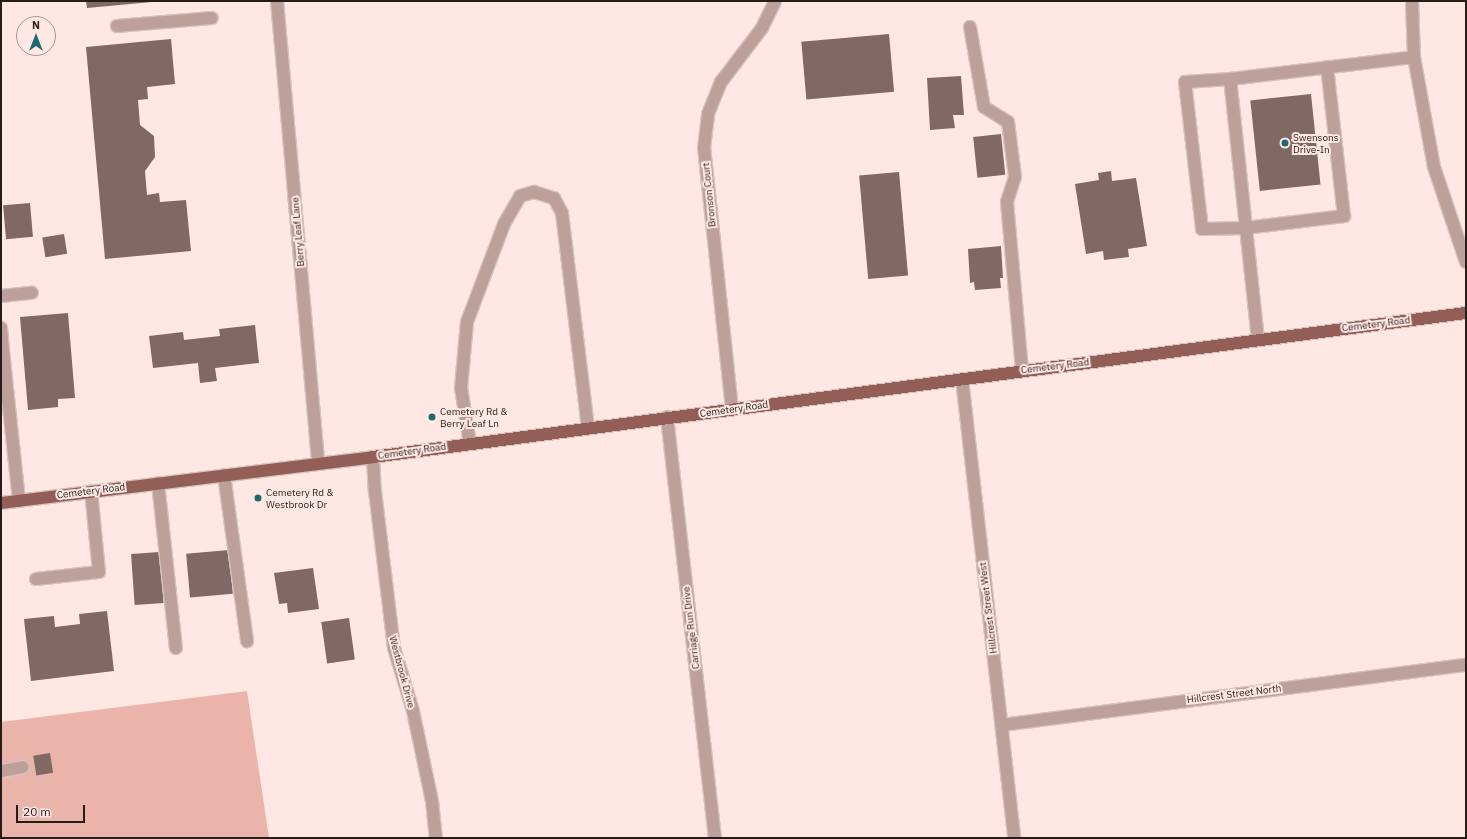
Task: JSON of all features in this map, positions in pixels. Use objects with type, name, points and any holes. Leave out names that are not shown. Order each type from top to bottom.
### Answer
[{"type":"main road","name":"Cemetery Road","points":[[1,503],[470,444],[1022,370],[1466,313]]},
{"type":"street","name":"Berry Leaf Lane","points":[[277,1],[318,462]]},
{"type":"street","name":"Bronson Court","points":[[732,409],[704,148],[708,114],[721,82],[762,28],[775,1]]},
{"type":"street","points":[[1412,1],[1414,57],[1434,167],[1466,262]]},
{"type":"street","points":[[117,26],[212,18]]},
{"type":"street","points":[[970,27],[984,107],[1008,122],[1016,177],[1007,202],[1022,370]]},
{"type":"street","points":[[1327,67],[1344,216],[1245,228],[1202,229],[1185,82],[1230,79],[1327,67],[1414,57]]},
{"type":"street","points":[[1230,79],[1258,340]]},
{"type":"street","points":[[470,444],[461,388],[467,322],[504,224],[520,196],[534,192],[554,198],[562,213],[588,428]]},
{"type":"street","points":[[1,296],[32,293]]},
{"type":"street","points":[[1,328],[2,351],[19,501]]},
{"type":"street","name":"Hillcrest Street West","points":[[962,379],[1014,838]]},
{"type":"street","name":"Carriage Run Drive","points":[[667,418],[716,838]]},
{"type":"street","name":"Westbrook Drive","points":[[373,456],[375,491],[394,648],[413,711],[432,801],[436,838]]},
{"type":"street","points":[[224,474],[247,641]]},
{"type":"street","points":[[158,483],[176,648]]},
{"type":"street","points":[[36,579],[99,572],[91,491]]},
{"type":"street","name":"Hillcrest Street North","points":[[1002,725],[1466,665]]},
{"type":"street","points":[[1,771],[23,767]]},
{"type":"shaded area","points":[[247,691],[269,838],[1,838],[1,722]]},
{"type":"building","points":[[86,1],[152,1],[152,2],[87,8]]},
{"type":"building","points":[[889,34],[894,92],[806,99],[801,42]]},
{"type":"building","points":[[171,39],[175,84],[147,87],[148,99],[138,100],[140,125],[154,136],[155,157],[145,171],[147,195],[159,193],[160,202],[186,200],[191,251],[105,259],[86,47]]},
{"type":"building","points":[[961,76],[964,115],[953,115],[955,128],[930,130],[927,78]]},
{"type":"building","name":"Swensons Drive-In","points":[[1311,94],[1321,185],[1260,191],[1250,100]]},
{"type":"building","points":[[1001,134],[1005,175],[977,178],[973,137]]},
{"type":"building","points":[[1111,171],[1112,181],[1136,178],[1147,246],[1128,249],[1129,257],[1104,260],[1103,251],[1086,254],[1075,184],[1099,180],[1098,173]]},
{"type":"building","points":[[899,172],[908,276],[868,279],[859,175]]},
{"type":"building","points":[[30,203],[33,237],[6,239],[3,205]]},
{"type":"building","points":[[64,234],[67,254],[45,257],[42,237]]},
{"type":"building","points":[[1001,246],[1003,278],[1000,278],[1001,288],[975,290],[974,282],[970,283],[968,249]]},
{"type":"building","points":[[68,313],[75,398],[58,399],[58,407],[28,410],[20,317]]},
{"type":"building","points":[[255,325],[259,363],[215,368],[217,381],[200,383],[198,363],[153,368],[149,336],[183,332],[184,340],[220,336],[219,329]]},
{"type":"building","points":[[229,550],[233,594],[190,598],[186,554]]},
{"type":"building","points":[[160,552],[164,603],[135,605],[131,554]]},
{"type":"building","points":[[313,568],[319,609],[288,613],[287,603],[279,604],[274,573]]},
{"type":"building","points":[[107,611],[114,671],[31,681],[24,619],[54,616],[55,627],[80,624],[79,614]]},
{"type":"building","points":[[349,618],[355,660],[327,663],[321,622]]},
{"type":"building","points":[[50,753],[53,773],[36,775],[33,756]]},
{"type":"place","name":"Swensons Drive-In","points":[[1285,143]]},
{"type":"place","name":"Cemetery Rd & Berry Leaf Ln","points":[[432,417]]},
{"type":"place","name":"Cemetery Rd & Westbrook Dr","points":[[258,498]]}]
